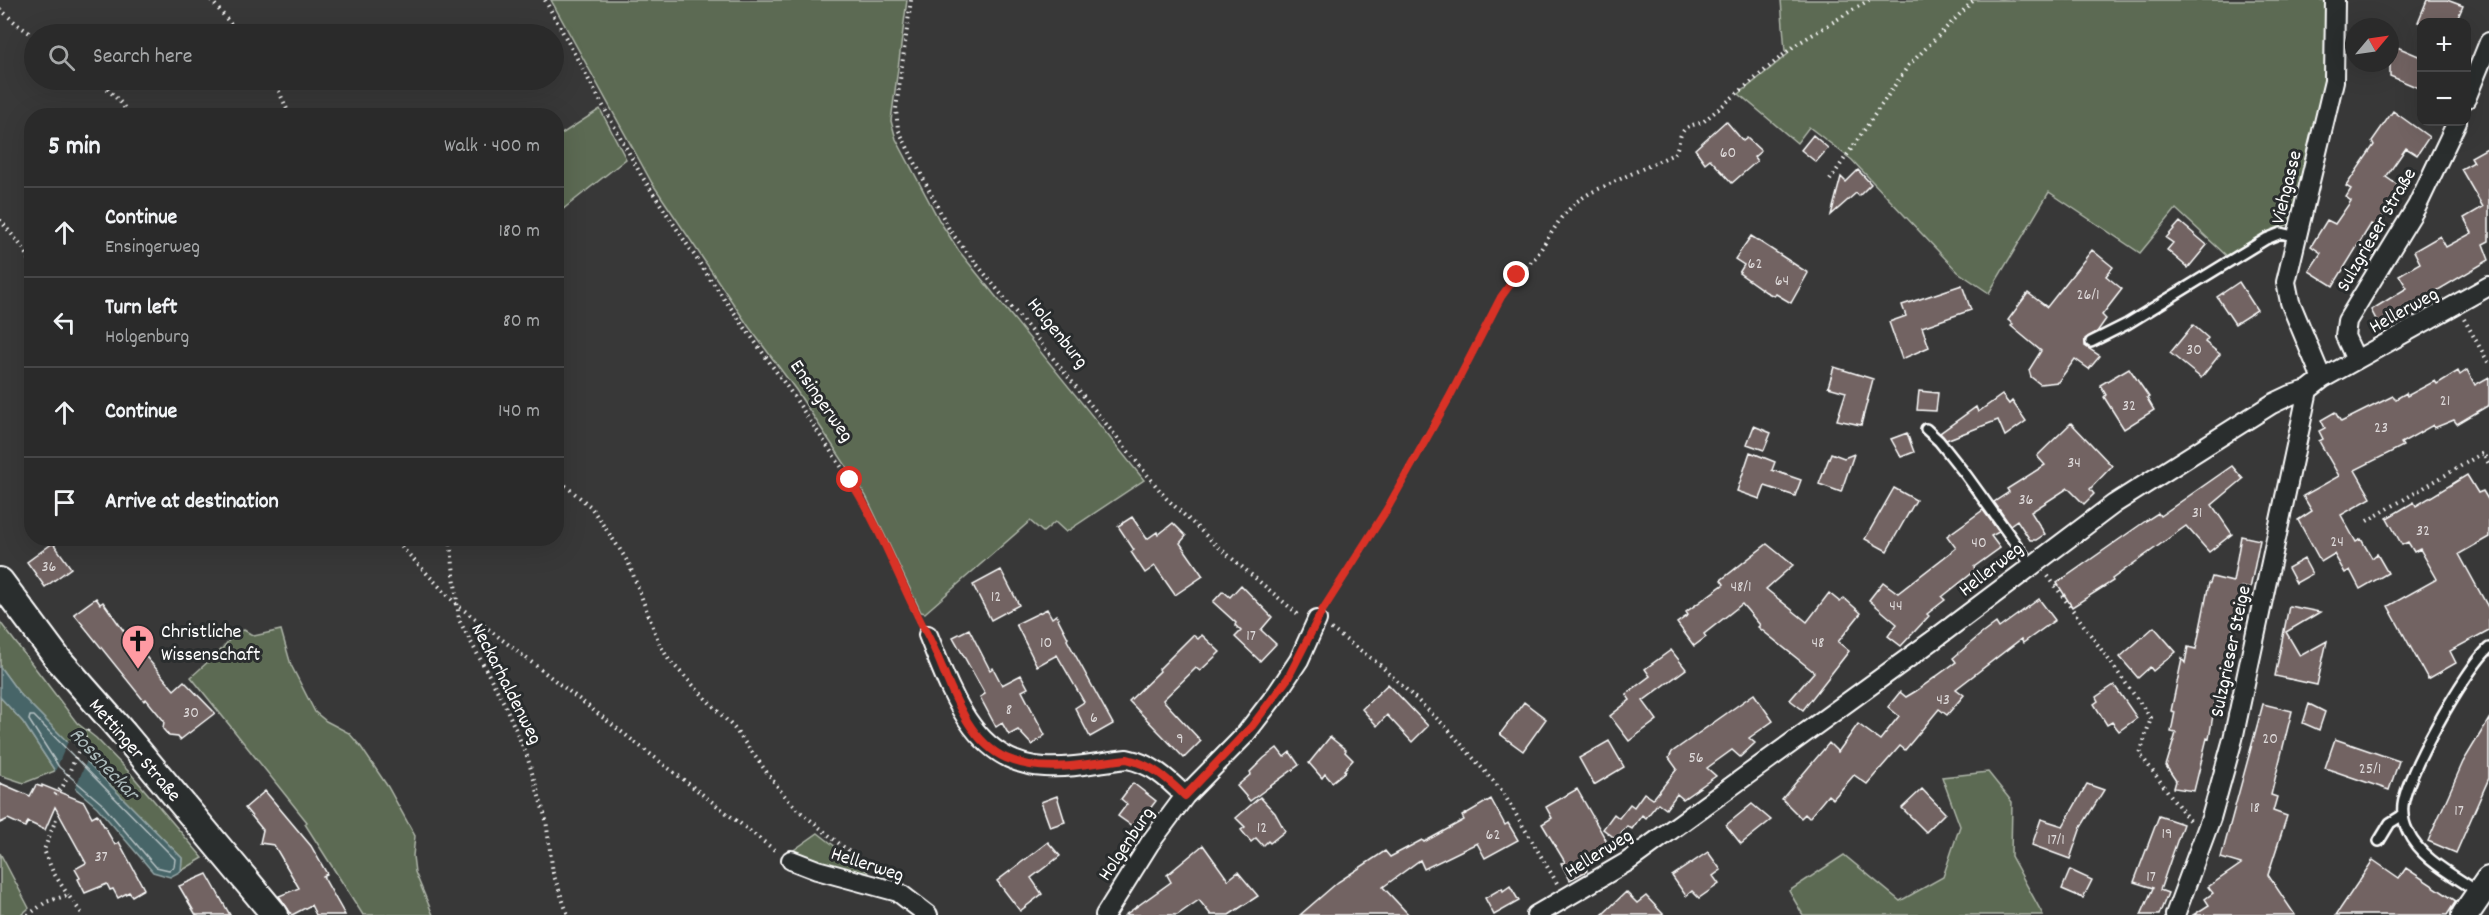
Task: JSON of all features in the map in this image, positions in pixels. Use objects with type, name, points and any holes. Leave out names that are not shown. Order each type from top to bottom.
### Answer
[{"type":"main road","name":"Mettinger Straße","points":[[0,581],[58,659],[275,915]]},
{"type":"main road","points":[[2465,915],[2484,886]]},
{"type":"street","name":"Viehgasse","points":[[2315,385],[2287,293],[2288,270],[2334,81],[2335,0]]},
{"type":"street","points":[[2471,87],[2489,42]]},
{"type":"street","name":"Sulzgrieser Straße","points":[[2356,360],[2345,336],[2347,321],[2417,206],[2455,126]]},
{"type":"street","name":"Hellerweg","points":[[1536,915],[1627,862],[1927,645],[2123,497],[2278,401],[2315,385],[2489,286]]},
{"type":"street","name":"Sulzgrieser Steige","points":[[2175,915],[2204,838],[2239,716],[2315,385]]},
{"type":"street","name":"Holgenburg","points":[[1105,915],[1150,843],[1185,796],[1244,736],[1278,693],[1299,660],[1316,623]]},
{"type":"street","points":[[928,635],[964,714],[984,742],[995,752],[1016,762],[1045,767],[1127,759],[1137,761],[1158,771],[1185,796]]},
{"type":"street","name":"Hellerweg","points":[[791,860],[817,870],[898,892],[928,915]]},
{"type":"lane","points":[[2091,342],[2134,320],[2272,236],[2281,233],[2296,237]]},
{"type":"lane","points":[[1926,429],[1939,441],[2034,563]]},
{"type":"lane","points":[[2484,886],[2419,848],[2408,833],[2403,815],[2405,798],[2426,748],[2468,672],[2489,648]]},
{"type":"lane","points":[[2379,841],[2390,823],[2403,815]]},
{"type":"path","points":[[211,0],[231,24]]},
{"type":"path","name":"Ensingerweg","points":[[545,0],[558,24]]},
{"type":"path","name":"Holgenburg","points":[[910,0],[896,109],[898,129],[950,231],[1166,498],[1248,573],[1316,623]]},
{"type":"path","points":[[1566,899],[1502,791],[1447,728],[1379,664],[1316,623],[1387,509],[1449,398],[1501,297],[1517,275],[1536,257],[1561,218],[1576,202],[1590,193],[1674,154],[1681,134],[1687,127],[1704,121],[1794,46],[1869,0]]},
{"type":"path","points":[[1830,180],[1908,66],[1974,0]]},
{"type":"path","points":[[0,9],[24,29]]},
{"type":"path","name":"Ensingerweg","points":[[564,35],[640,175],[859,493],[877,527],[916,615],[928,635]]},
{"type":"path","points":[[110,90],[125,108]]},
{"type":"path","points":[[278,90],[286,108]]},
{"type":"path","points":[[0,220],[24,248]]},
{"type":"path","points":[[2456,305],[2489,364]]},
{"type":"path","points":[[2367,521],[2483,453],[2489,464]]},
{"type":"path","points":[[564,485],[590,506],[619,548],[628,564],[659,643],[669,660],[734,728],[783,794],[798,810],[866,865]]},
{"type":"path","points":[[401,546],[456,604],[721,809],[791,860]]},
{"type":"path","points":[[451,546],[456,604]]},
{"type":"path","points":[[2034,563],[2151,718],[2140,754],[2204,838]]},
{"type":"path","name":"Neckarhaldenweg","points":[[456,604],[463,628],[504,703],[527,756],[546,820],[553,873],[568,915]]},
{"type":"path","points":[[55,795],[63,786],[87,730]]},
{"type":"path","points":[[56,819],[44,850],[53,872],[84,915]]},
{"type":"path","points":[[28,915],[46,902],[68,895]]},
{"type":"green space","points":[[551,0],[907,0],[891,121],[896,139],[939,220],[959,251],[1144,480],[1066,532],[1055,522],[1043,532],[1030,521],[925,613],[921,612],[866,496],[796,390],[749,327],[652,183]]},
{"type":"green space","points":[[1781,0],[2328,0],[2329,64],[2292,223],[2274,230],[2228,257],[2176,209],[2140,253],[2049,192],[1989,293],[1958,272],[1852,160],[1809,127],[1797,143],[1739,94],[1788,54],[1785,51]]},
{"type":"green space","points":[[600,109],[626,159],[564,208],[564,132]]},
{"type":"green space","points":[[0,622],[77,723],[96,738],[131,774],[203,858],[181,871],[182,858],[19,693],[0,667]]},
{"type":"green space","points":[[244,630],[254,636],[281,630],[291,665],[315,712],[326,721],[349,733],[388,787],[415,836],[413,856],[415,872],[433,915],[363,915],[305,824],[307,822],[191,677],[220,651],[236,632]]},
{"type":"green space","points":[[0,697],[23,722],[55,771],[24,783],[0,775]]},
{"type":"green space","points":[[1988,772],[2012,802],[2011,856],[2043,915],[1803,915],[1789,891],[1844,855],[1900,901],[1943,877],[1960,826],[1942,777]]},
{"type":"green space","points":[[818,833],[869,873],[867,879],[791,852]]},
{"type":"green space","points":[[0,853],[29,908],[21,915],[0,915]]},
{"type":"water","points":[[0,667],[19,693],[182,858],[181,871],[170,877],[153,872],[97,807],[55,771],[23,722],[0,697]]},
{"type":"pier","points":[[69,739],[88,758],[74,791],[54,774]]},
{"type":"building","points":[[2427,0],[2447,0],[2463,6],[2458,18],[2420,18]]},
{"type":"building","points":[[2399,48],[2417,55],[2417,87],[2390,76],[2390,72],[2399,72]]},
{"type":"building","points":[[2393,111],[2429,137],[2417,155],[2406,148],[2386,177],[2402,188],[2376,227],[2371,224],[2333,286],[2309,271],[2321,253],[2311,246],[2327,220],[2335,224],[2351,201],[2346,197],[2351,189],[2346,186],[2374,145],[2372,141]]},
{"type":"building","points":[[1726,121],[1743,141],[1747,138],[1761,151],[1754,157],[1757,161],[1732,183],[1710,159],[1705,163],[1695,149]]},
{"type":"building","points":[[1813,135],[1828,148],[1816,162],[1801,150]]},
{"type":"building","points":[[2489,147],[2489,241],[2483,244],[2489,260],[2379,325],[2371,310],[2407,288],[2399,275],[2420,263],[2414,251],[2440,236],[2446,247],[2472,233],[2464,218],[2483,207],[2461,169],[2474,162],[2471,157]]},
{"type":"building","points":[[1858,170],[1871,184],[1859,196],[1856,193],[1831,215],[1841,177],[1846,182]]},
{"type":"building","points":[[2180,222],[2207,245],[2188,268],[2167,250],[2173,243],[2166,238]]},
{"type":"building","points":[[1751,236],[1808,273],[1791,303],[1776,294],[1774,296],[1766,292],[1739,273],[1744,265],[1735,259]]},
{"type":"building","points":[[2092,250],[2113,267],[2106,276],[2122,289],[2102,315],[2106,319],[2097,332],[2085,339],[2085,346],[2100,356],[2089,369],[2075,359],[2058,382],[2040,384],[2031,377],[2029,370],[2041,351],[2011,326],[2013,324],[2008,320],[2028,293],[2047,307]]},
{"type":"building","points":[[2239,282],[2257,310],[2235,324],[2217,297]]},
{"type":"building","points":[[1962,285],[1971,310],[1922,327],[1929,347],[1902,359],[1889,322],[1906,316],[1902,305]]},
{"type":"building","points":[[2193,325],[2208,338],[2205,342],[2220,354],[2201,378],[2170,353]]},
{"type":"building","points":[[1834,367],[1873,379],[1861,425],[1837,420],[1846,392],[1828,387]]},
{"type":"building","points":[[2129,368],[2149,397],[2147,398],[2154,410],[2124,429],[2104,397],[2106,395],[2100,385]]},
{"type":"building","points":[[2467,370],[2475,385],[2489,377],[2489,405],[2457,424],[2454,420],[2434,428],[2433,425],[2401,443],[2403,446],[2355,470],[2371,498],[2341,515],[2356,542],[2361,539],[2372,558],[2377,554],[2388,573],[2360,589],[2350,570],[2345,573],[2334,554],[2321,562],[2298,520],[2312,511],[2303,496],[2339,476],[2319,441],[2323,439],[2319,431],[2325,428],[2321,420],[2335,412],[2341,422],[2393,396],[2396,399],[2406,393],[2407,396],[2435,381],[2437,384],[2458,371],[2460,375]]},
{"type":"building","points":[[1919,391],[1938,393],[1936,411],[1917,410]]},
{"type":"building","points":[[2002,395],[2009,404],[2012,401],[2026,421],[2005,436],[1998,420],[1946,440],[1940,433],[1976,407],[1978,412]]},
{"type":"building","points":[[2071,423],[2112,466],[2090,489],[2094,494],[2084,504],[2068,488],[2031,512],[2045,534],[2036,540],[2030,540],[2017,520],[2010,525],[1994,502],[2009,492],[2007,489],[2045,465],[2037,456]]},
{"type":"building","points":[[1754,426],[1771,433],[1764,450],[1747,444]]},
{"type":"building","points":[[1907,433],[1914,452],[1901,457],[1891,439]]},
{"type":"building","points":[[1750,452],[1775,462],[1772,470],[1801,480],[1795,496],[1765,486],[1760,499],[1737,491]]},
{"type":"building","points":[[1831,453],[1844,458],[1854,454],[1841,492],[1819,484]]},
{"type":"building","points":[[2232,466],[2243,479],[2212,505],[2232,534],[2209,552],[2186,526],[2112,579],[2113,581],[2072,607],[2057,583],[2147,520],[2158,513],[2160,516]]},
{"type":"building","points":[[2467,475],[2478,493],[2483,491],[2489,501],[2489,537],[2459,554],[2489,609],[2489,630],[2450,651],[2456,663],[2428,679],[2388,606],[2437,579],[2420,549],[2414,552],[2408,542],[2402,545],[2387,518],[2414,502],[2416,506]]},
{"type":"building","points":[[1894,488],[1916,500],[1887,551],[1865,539]]},
{"type":"building","points":[[1983,510],[1999,532],[1991,536],[2000,548],[1974,567],[1976,570],[1942,597],[1945,600],[1927,614],[1929,616],[1901,646],[1888,636],[1897,624],[1869,600],[1883,582],[1898,593],[1956,548],[1947,536]]},
{"type":"building","points":[[1132,517],[1147,539],[1157,532],[1158,535],[1173,523],[1186,536],[1180,543],[1203,576],[1175,595],[1155,566],[1145,573],[1131,552],[1134,550],[1118,526]]},
{"type":"building","points":[[2241,536],[2260,540],[2250,589],[2242,587],[2221,685],[2218,685],[2209,739],[2207,738],[2194,791],[2174,788],[2176,781],[2166,766],[2176,733],[2171,732],[2175,712],[2171,711],[2182,659],[2185,663],[2188,647],[2196,649],[2212,577],[2233,582]]},
{"type":"building","points":[[1767,544],[1793,565],[1766,589],[1807,622],[1829,593],[1840,602],[1844,598],[1861,613],[1838,642],[1849,651],[1803,710],[1790,700],[1814,672],[1758,627],[1760,625],[1742,604],[1704,634],[1706,637],[1694,646],[1677,623],[1688,615],[1686,612],[1724,584],[1721,580]]},
{"type":"building","points":[[49,546],[55,546],[71,568],[45,587],[27,562]]},
{"type":"building","points":[[2304,559],[2312,574],[2296,583],[2288,568]]},
{"type":"building","points":[[1001,570],[1019,605],[991,620],[973,585]]},
{"type":"building","points":[[1241,585],[1272,617],[1261,630],[1276,644],[1260,661],[1235,637],[1241,631],[1235,625],[1236,623],[1213,602],[1223,591],[1230,597]]},
{"type":"building","points":[[96,598],[100,604],[103,602],[131,641],[174,690],[184,681],[215,713],[180,740],[178,737],[169,736],[163,729],[164,721],[146,699],[144,701],[74,614]]},
{"type":"building","points":[[2039,599],[2055,620],[2023,643],[2021,639],[1956,689],[1964,695],[1947,715],[1939,709],[1905,750],[1900,746],[1867,784],[1854,775],[1833,799],[1828,795],[1809,818],[1805,814],[1801,818],[1782,799],[1829,743],[1838,752],[1858,724],[1880,740],[1899,716],[1888,707],[1900,692],[1906,697],[1916,691],[1956,662],[1953,658],[1996,623],[1999,628]]},
{"type":"building","points":[[2289,606],[2320,612],[2286,632],[2300,656],[2327,641],[2317,685],[2275,676]]},
{"type":"building","points":[[1047,609],[1052,618],[1056,615],[1067,640],[1113,724],[1090,737],[1075,708],[1084,702],[1057,655],[1037,666],[1016,624]]},
{"type":"building","points":[[2154,627],[2176,652],[2153,671],[2150,667],[2138,678],[2120,657]]},
{"type":"building","points":[[969,629],[990,670],[993,668],[1002,685],[1021,675],[1028,688],[1022,691],[1045,735],[1032,745],[1018,730],[1009,735],[1002,723],[996,727],[980,697],[985,694],[953,637]]},
{"type":"building","points":[[1193,635],[1198,639],[1202,635],[1220,652],[1200,671],[1196,668],[1163,700],[1201,741],[1184,758],[1129,701]]},
{"type":"building","points":[[1671,650],[1686,669],[1643,701],[1657,720],[1629,741],[1610,716],[1630,700],[1626,694],[1650,676],[1645,669]]},
{"type":"building","points":[[1388,684],[1428,726],[1412,742],[1387,715],[1377,726],[1362,709]]},
{"type":"building","points":[[2114,685],[2137,718],[2119,731],[2112,722],[2107,725],[2094,704],[2098,701],[2096,697]]},
{"type":"building","points":[[1754,694],[1773,721],[1749,738],[1755,743],[1740,757],[1732,750],[1707,768],[1716,776],[1683,799],[1677,794],[1666,809],[1658,803],[1646,818],[1642,815],[1632,829],[1627,826],[1616,839],[1603,829],[1614,814],[1619,818],[1630,804],[1634,807],[1644,793],[1653,799],[1677,769],[1669,758],[1672,752]]},
{"type":"building","points":[[1524,702],[1546,719],[1523,751],[1500,734]]},
{"type":"building","points":[[2263,704],[2292,711],[2271,795],[2277,797],[2273,811],[2287,816],[2268,875],[2295,915],[2193,915],[2209,905],[2205,899],[2213,893],[2208,887],[2241,864],[2221,858]]},
{"type":"building","points":[[2309,704],[2325,712],[2319,730],[2303,723]]},
{"type":"building","points":[[2489,719],[2489,778],[2456,853],[2428,841],[2463,762]]},
{"type":"building","points":[[1330,737],[1346,750],[1345,752],[1353,760],[1344,770],[1346,771],[1332,782],[1325,774],[1322,778],[1309,763]]},
{"type":"building","points":[[2335,739],[2399,761],[2389,790],[2325,768]]},
{"type":"building","points":[[1609,741],[1624,767],[1594,785],[1579,758]]},
{"type":"building","points":[[1277,748],[1284,757],[1290,752],[1299,765],[1250,801],[1237,786]]},
{"type":"building","points":[[0,783],[30,796],[36,785],[42,787],[42,785],[84,802],[92,817],[97,814],[115,845],[119,842],[144,889],[132,896],[129,892],[118,898],[107,884],[85,893],[75,869],[86,863],[55,807],[45,830],[28,822],[25,827],[8,819],[0,823]]},
{"type":"building","points":[[1133,783],[1156,801],[1135,828],[1118,816],[1127,804],[1121,799]]},
{"type":"building","points":[[2087,784],[2104,790],[2081,827],[2070,859],[2032,845],[2041,819],[2063,826]]},
{"type":"building","points":[[1577,789],[1607,842],[1586,868],[1587,871],[1570,880],[1561,863],[1565,862],[1542,824],[1552,818],[1546,807]]},
{"type":"building","points":[[1922,789],[1945,813],[1926,832],[1902,808]]},
{"type":"building","points":[[265,791],[311,846],[327,874],[323,876],[345,915],[316,915],[311,905],[292,915],[279,896],[299,888],[274,845],[260,843],[263,830],[245,808]]},
{"type":"building","points":[[1057,796],[1065,822],[1050,827],[1041,802]]},
{"type":"building","points":[[1260,797],[1275,813],[1285,831],[1263,846],[1256,838],[1251,842],[1241,830],[1245,827],[1236,818]]},
{"type":"building","points":[[1491,799],[1505,825],[1508,823],[1518,840],[1485,858],[1477,843],[1424,869],[1420,860],[1383,887],[1409,915],[1300,915],[1338,882],[1385,851],[1390,857],[1422,840],[1424,842],[1464,820],[1462,816]]},
{"type":"building","points":[[1752,804],[1771,820],[1741,844],[1726,825]]},
{"type":"building","points":[[2159,816],[2183,824],[2160,890],[2168,893],[2159,915],[2141,915],[2153,888],[2134,882]]},
{"type":"building","points":[[1048,842],[1060,856],[1031,878],[1042,894],[1020,911],[997,881]]},
{"type":"building","points":[[1203,845],[1228,880],[1238,872],[1258,896],[1229,915],[1211,915],[1199,900],[1177,915],[1125,915],[1171,882],[1167,875]]},
{"type":"building","points":[[1708,852],[1721,870],[1713,876],[1719,884],[1699,898],[1692,891],[1686,896],[1672,876]]},
{"type":"building","points":[[2373,860],[2399,878],[2406,868],[2456,901],[2447,915],[2336,915]]},
{"type":"building","points":[[2070,870],[2092,880],[2083,898],[2062,889]]},
{"type":"building","points":[[207,874],[230,915],[196,915],[179,886]]},
{"type":"building","points":[[1510,886],[1519,901],[1494,915],[1485,898]]},
{"type":"building","points":[[1626,892],[1637,903],[1646,896],[1664,915],[1602,915]]},
{"type":"place","name":"Christliche Wissenschaft","points":[[138,670]]},
{"type":"route","points":[[850,480],[877,527],[952,692],[984,742],[1005,758],[1045,767],[1086,765],[1127,759],[1137,761],[1158,771],[1185,796],[1252,726],[1288,678],[1322,611],[1387,509],[1449,398],[1501,297],[1517,275]]},
{"type":"water label","name":"Rossneckar","points":[[105,763]]}]
